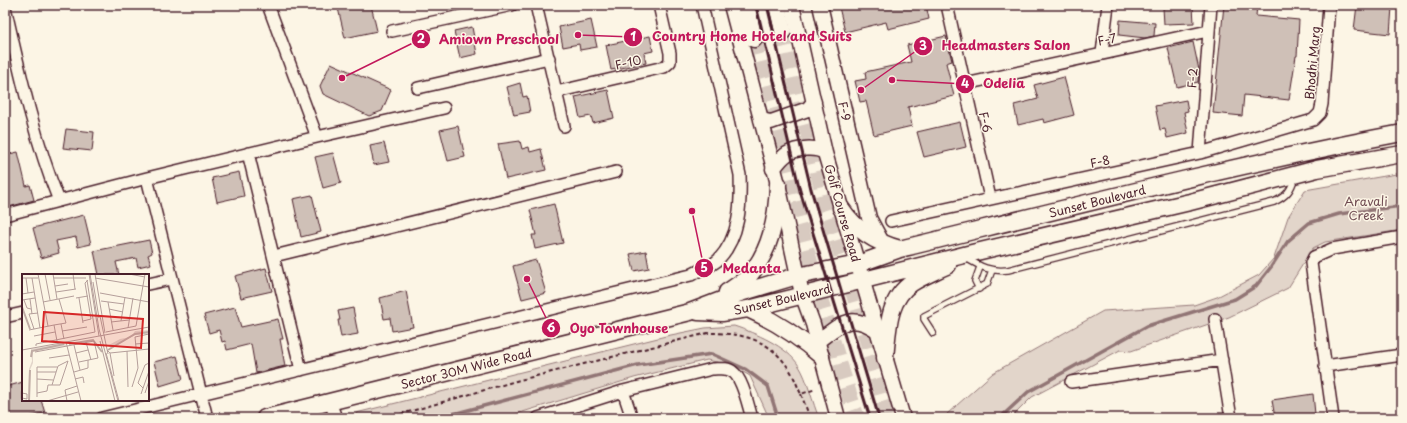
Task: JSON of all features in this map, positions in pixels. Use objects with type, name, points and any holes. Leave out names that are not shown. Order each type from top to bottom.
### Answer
[{"type":"main road","points":[[746,5],[754,39]]},
{"type":"main road","points":[[777,5],[784,31]]},
{"type":"main road","name":"Sunset Boulevard","points":[[690,312],[740,293],[797,276],[858,264],[900,249],[1186,179],[1314,150],[1402,133]]},
{"type":"main road","name":"Sunset Boulevard","points":[[690,312],[722,313],[748,309],[802,294],[1190,202],[1317,169],[1402,154]]},
{"type":"main road","points":[[690,312],[720,297],[746,278],[765,253],[774,223],[777,204],[775,176]]},
{"type":"main road","points":[[1186,179],[1190,202]]},
{"type":"main road","points":[[840,208],[864,234],[883,244],[900,249]]},
{"type":"main road","points":[[885,358],[889,318],[898,297],[911,283],[968,255]]},
{"type":"main road","points":[[748,309],[768,317],[820,348]]},
{"type":"main road","name":"Sector 30M Wide Road","points":[[266,418],[690,312]]},
{"type":"street","points":[[268,5],[317,137]]},
{"type":"street","points":[[392,31],[512,5]]},
{"type":"street","points":[[536,5],[564,126]]},
{"type":"street","name":"F-10","points":[[556,92],[664,67],[670,62],[670,53],[659,5]]},
{"type":"street","points":[[102,418],[691,275],[717,261],[733,240],[741,196],[740,175],[702,5]]},
{"type":"street","points":[[731,5],[775,176],[797,276],[820,348],[838,418]]},
{"type":"street","name":"Golf Course Road","points":[[792,5],[825,153],[903,418]]},
{"type":"street","name":"F-9","points":[[820,5],[869,218],[883,244]]},
{"type":"street","name":"F-6","points":[[947,5],[990,198]]},
{"type":"street","points":[[1102,53],[1108,5]]},
{"type":"street","name":"F-2","points":[[1200,153],[1210,5]]},
{"type":"street","name":"Bhodhi Marg","points":[[1313,120],[1320,113],[1322,104],[1329,5]]},
{"type":"street","points":[[5,7],[10,48],[44,162],[59,201]]},
{"type":"street","name":"F-7","points":[[964,84],[1208,31]]},
{"type":"street","points":[[418,88],[549,58]]},
{"type":"street","points":[[761,120],[771,122],[808,109],[814,102]]},
{"type":"street","points":[[5,215],[248,153],[444,108]]},
{"type":"street","name":"F-8","points":[[891,221],[1200,153],[1313,120]]},
{"type":"street","points":[[775,176],[786,154],[806,149],[822,151],[825,153]]},
{"type":"street","points":[[248,153],[301,370]]},
{"type":"street","points":[[274,256],[616,172]]},
{"type":"street","points":[[147,178],[171,279],[207,418]]},
{"type":"street","points":[[1333,418],[1311,263],[1314,257],[1332,249],[1402,237]]},
{"type":"street","points":[[149,284],[171,279]]},
{"type":"street","points":[[5,317],[22,313]]},
{"type":"street","points":[[1215,319],[1231,418]]},
{"type":"street","points":[[820,348],[839,324],[855,321],[866,323],[878,332]]},
{"type":"street","points":[[1325,366],[1402,355]]},
{"type":"street","points":[[1071,382],[1222,360]]},
{"type":"street","points":[[538,418],[623,391],[712,369],[724,368],[733,372],[740,380],[752,418]]},
{"type":"street","points":[[623,391],[632,418]]},
{"type":"street","points":[[330,402],[336,418]]},
{"type":"lane","points":[[968,255],[980,266],[992,270],[1008,270],[1274,202],[1286,197],[1291,189],[1296,174]]},
{"type":"lane","points":[[979,288],[975,281],[980,266]]},
{"type":"lane","points":[[933,333],[924,319],[927,313],[988,284],[992,270]]},
{"type":"path","points":[[387,418],[516,381],[708,333],[734,333],[756,340],[774,353],[789,368],[810,418]]},
{"type":"path","points":[[801,394],[829,385]]},
{"type":"green space","name":"Aravali Creek","points":[[1402,173],[1402,230],[1325,242],[1313,248],[1288,288],[1229,317],[1131,351],[1120,350],[1032,397],[1011,418],[950,418],[947,414],[993,373],[1103,311],[1194,305],[1217,297],[1259,275],[1274,258],[1288,217],[1305,190]]},
{"type":"green space","points":[[734,326],[770,341],[787,352],[794,359],[805,377],[819,418],[769,418],[750,376],[731,365],[707,360],[634,378],[503,418],[358,418],[356,413],[666,336],[705,328]]},
{"type":"building","points":[[350,5],[371,5],[377,31],[345,38],[338,8]]},
{"type":"building","points":[[846,5],[926,5],[929,19],[888,29],[886,22],[845,32],[839,7]]},
{"type":"building","points":[[1224,5],[1257,5],[1256,16],[1299,20],[1297,56],[1289,100],[1244,95],[1242,116],[1213,113]]},
{"type":"building","points":[[1357,5],[1392,7],[1390,34],[1354,30]]},
{"type":"building","points":[[1193,6],[1194,23],[1164,24],[1163,8]]},
{"type":"building","points":[[591,20],[597,47],[580,50],[579,44],[563,47],[559,27]]},
{"type":"building","points":[[1120,20],[1155,23],[1154,36],[1145,38],[1119,35]]},
{"type":"building","points":[[472,27],[477,54],[460,58],[454,31]]},
{"type":"building","points":[[650,36],[653,51],[644,53],[646,63],[611,70],[606,45]]},
{"type":"building","points":[[946,36],[952,61],[946,63],[954,96],[908,107],[912,126],[874,135],[866,101],[860,102],[855,81],[866,79],[865,72],[911,62],[907,45]]},
{"type":"building","points":[[1193,42],[1199,70],[1198,82],[1177,87],[1168,48]]},
{"type":"building","points":[[331,63],[391,90],[382,111],[369,116],[323,94],[320,86]]},
{"type":"building","points":[[1064,77],[1074,115],[1044,123],[1043,119],[1018,125],[1014,105],[1038,99],[1034,85]]},
{"type":"building","points":[[520,83],[523,97],[527,96],[530,112],[514,115],[507,87]]},
{"type":"building","points":[[608,90],[614,118],[593,123],[591,116],[580,118],[575,97]]},
{"type":"building","points":[[1186,100],[1188,111],[1184,112],[1188,133],[1167,138],[1165,129],[1160,130],[1155,106]]},
{"type":"building","points":[[960,122],[966,147],[924,157],[917,132]]},
{"type":"building","points":[[458,126],[465,157],[448,161],[440,130]]},
{"type":"building","points":[[66,129],[94,132],[92,151],[63,148]]},
{"type":"building","points":[[520,141],[522,149],[529,147],[530,152],[541,149],[546,170],[506,179],[498,144]]},
{"type":"building","points":[[384,143],[389,162],[374,165],[370,146]]},
{"type":"building","points":[[18,152],[26,186],[30,185],[34,200],[5,208],[5,155]]},
{"type":"building","points":[[333,153],[341,183],[323,188],[315,157]]},
{"type":"building","points":[[239,172],[244,196],[217,202],[212,178]]},
{"type":"building","points":[[312,195],[321,232],[301,237],[293,199]]},
{"type":"building","points":[[554,204],[563,243],[535,249],[532,235],[536,235],[530,210]]},
{"type":"building","points":[[84,215],[91,244],[78,247],[76,237],[56,241],[59,253],[41,258],[33,228]]},
{"type":"building","points":[[149,240],[152,253],[148,255],[151,264],[138,267],[136,258],[116,262],[119,274],[99,274],[94,251]]},
{"type":"building","points":[[646,251],[649,268],[634,271],[630,254]]},
{"type":"building","points":[[536,260],[546,293],[522,299],[513,266]]},
{"type":"building","points":[[266,268],[272,291],[241,298],[235,276]]},
{"type":"building","points":[[406,291],[413,327],[392,331],[390,318],[384,319],[380,298]]},
{"type":"building","points":[[235,307],[241,327],[278,319],[283,339],[280,339],[285,366],[256,373],[251,344],[227,350],[225,341],[222,342],[219,330],[209,333],[204,315]]},
{"type":"building","points":[[353,308],[358,334],[341,337],[338,311]]},
{"type":"building","points":[[177,356],[183,379],[160,386],[154,362]]},
{"type":"building","points":[[22,382],[22,401],[41,401],[45,413],[24,418],[5,418],[5,387]]},
{"type":"building","points":[[1313,394],[1315,414],[1275,418],[1272,400]]},
{"type":"waterway","points":[[1000,418],[1028,392],[1147,326],[1235,299],[1256,286],[1271,267],[1288,241],[1309,223],[1339,214],[1402,206]]},
{"type":"waterway","points":[[438,418],[638,365],[712,354],[745,369],[768,386],[778,418]]},
{"type":"tunnel","points":[[783,31],[826,206],[855,298],[889,418]]},
{"type":"tunnel","points":[[754,39],[814,277],[857,418]]},
{"type":"railway","points":[[756,5],[800,191],[870,418]]},
{"type":"railway","points":[[767,5],[811,189],[879,418]]},
{"type":"place","name":"Country Home Hotel and Suits","points":[[578,35]]},
{"type":"place","name":"Amiown Preschool","points":[[342,78]]},
{"type":"place","name":"Odelia","points":[[892,80]]},
{"type":"place","name":"Headmasters Salon","points":[[861,90]]},
{"type":"place","name":"Medanta","points":[[692,211]]},
{"type":"place","name":"Oyo Townhouse","points":[[527,279]]}]
